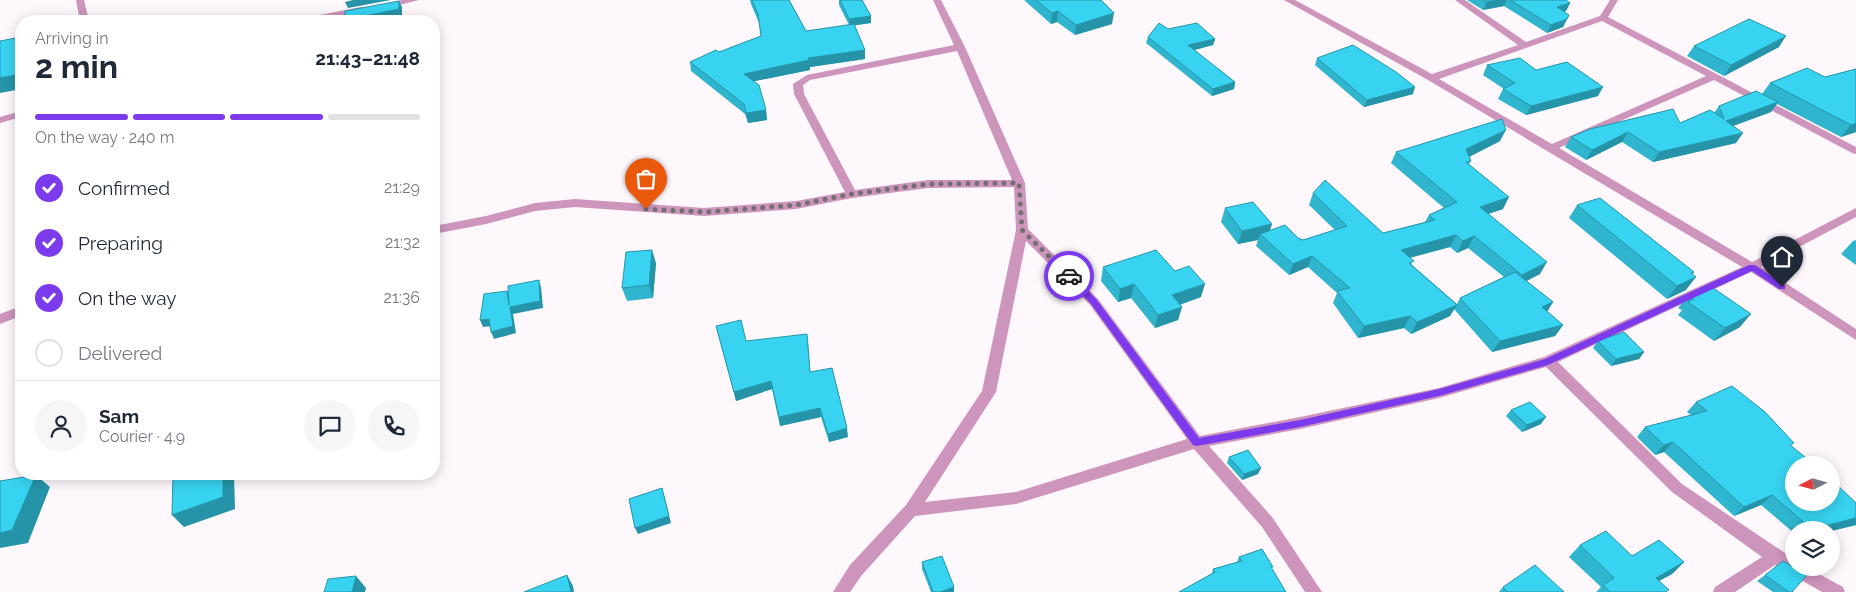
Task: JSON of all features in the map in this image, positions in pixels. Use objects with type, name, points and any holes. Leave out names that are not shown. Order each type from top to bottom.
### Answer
[{"type":"street","points":[[80,0],[84,15]]},
{"type":"street","points":[[336,15],[415,0]]},
{"type":"street","points":[[841,592],[856,570],[911,510],[990,392],[1022,230],[1019,183],[960,47],[937,0]]},
{"type":"street","points":[[1288,0],[1431,78],[1551,148],[1752,267],[1856,335]]},
{"type":"street","points":[[1459,0],[1526,46]]},
{"type":"street","points":[[1431,78],[1603,18],[1614,0]]},
{"type":"street","points":[[1603,18],[1712,77],[1856,151]]},
{"type":"street","points":[[852,194],[799,94],[798,84],[807,78],[960,47]]},
{"type":"street","points":[[1551,148],[1712,77]]},
{"type":"street","points":[[0,120],[15,116]]},
{"type":"street","points":[[440,229],[486,220],[535,207],[575,203],[704,212],[796,205],[852,194],[928,184],[1019,183]]},
{"type":"street","points":[[911,510],[1016,498],[1197,442],[1300,423],[1439,392],[1548,361],[1752,267],[1856,212]]},
{"type":"street","points":[[1022,230],[1094,302],[1197,442],[1267,522],[1314,592]]},
{"type":"street","points":[[0,320],[15,314]]},
{"type":"street","points":[[1548,361],[1677,488],[1775,557],[1836,592]]},
{"type":"street","points":[[1721,592],[1775,557]]},
{"type":"building","points":[[752,0],[789,0],[806,31],[854,24],[865,50],[808,58],[809,60],[744,74],[759,85],[766,110],[746,113],[744,104],[690,62],[716,50],[719,52],[761,36],[758,14]]},
{"type":"building","points":[[840,0],[862,0],[871,16],[849,19]]},
{"type":"building","points":[[1036,0],[1101,0],[1114,13],[1076,25],[1058,11],[1052,13]]},
{"type":"building","points":[[1483,0],[1499,0],[1487,2]]},
{"type":"building","points":[[1510,0],[1566,0],[1570,3],[1557,7],[1569,15],[1567,19],[1551,25]]},
{"type":"building","points":[[399,1],[399,9],[370,15],[345,15],[345,11]]},
{"type":"building","points":[[1749,19],[1786,36],[1731,65],[1694,46]]},
{"type":"building","points":[[1159,23],[1168,29],[1197,23],[1215,39],[1188,45],[1235,82],[1213,89],[1148,37]]},
{"type":"building","points":[[15,38],[15,75],[0,78],[0,41]]},
{"type":"building","points":[[1353,45],[1396,72],[1415,87],[1367,100],[1317,58]]},
{"type":"building","points":[[1520,58],[1536,70],[1567,62],[1603,87],[1531,106],[1503,89],[1515,83],[1487,65]]},
{"type":"building","points":[[1807,68],[1825,77],[1856,69],[1856,123],[1851,125],[1770,83]]},
{"type":"building","points":[[1756,91],[1778,102],[1726,121],[1743,133],[1659,152],[1628,132],[1592,150],[1571,137],[1590,129],[1673,109],[1680,123],[1710,110],[1724,119],[1719,106]]},
{"type":"building","points":[[1502,119],[1506,130],[1466,149],[1471,161],[1466,162],[1509,197],[1480,207],[1547,262],[1522,275],[1474,236],[1463,241],[1456,235],[1401,250],[1414,261],[1409,263],[1457,305],[1417,322],[1410,316],[1364,326],[1337,291],[1350,288],[1312,256],[1293,264],[1260,234],[1285,225],[1298,238],[1303,240],[1347,226],[1313,193],[1325,180],[1383,233],[1435,220],[1429,215],[1457,202],[1396,152]]},
{"type":"building","points":[[1600,198],[1694,272],[1691,273],[1696,277],[1677,286],[1577,205]]},
{"type":"building","points":[[1253,202],[1272,224],[1242,231],[1225,208]]},
{"type":"building","points":[[652,250],[649,285],[622,288],[626,252]]},
{"type":"building","points":[[1156,250],[1175,271],[1189,266],[1205,284],[1172,295],[1182,307],[1158,315],[1134,284],[1120,289],[1103,267]]},
{"type":"building","points":[[1515,272],[1553,302],[1542,307],[1563,325],[1500,341],[1460,298]]},
{"type":"building","points":[[539,280],[540,301],[510,307],[513,326],[491,332],[489,319],[480,320],[484,294],[507,291],[509,305],[508,286]]},
{"type":"building","points":[[1709,285],[1751,314],[1725,328],[1688,302],[1694,299],[1689,295]]},
{"type":"building","points":[[741,320],[746,341],[807,334],[810,372],[832,368],[847,428],[828,434],[820,408],[779,417],[771,381],[734,392],[716,326]]},
{"type":"building","points":[[1624,332],[1644,352],[1616,359],[1598,341]]},
{"type":"building","points":[[1732,386],[1765,412],[1794,443],[1790,445],[1804,456],[1785,456],[1785,506],[1772,495],[1744,507],[1673,442],[1664,445],[1645,427],[1707,411],[1696,402]]},
{"type":"building","points":[[1530,402],[1546,417],[1527,425],[1511,410]]},
{"type":"building","points":[[1248,450],[1261,468],[1244,474],[1229,457]]},
{"type":"building","points":[[15,478],[34,480],[12,530],[0,533],[0,481]]},
{"type":"building","points":[[173,480],[223,480],[223,497],[172,515]]},
{"type":"building","points":[[662,488],[669,516],[635,528],[629,499]]},
{"type":"building","points":[[1840,488],[1856,503],[1856,518],[1840,522],[1803,521],[1791,511],[1840,511]]},
{"type":"building","points":[[1606,531],[1632,556],[1659,540],[1684,562],[1656,578],[1669,590],[1665,592],[1610,592],[1603,585],[1614,578],[1580,545]]},
{"type":"building","points":[[1262,549],[1286,592],[1179,592],[1215,572],[1213,569],[1242,561],[1239,557]]},
{"type":"building","points":[[942,556],[954,587],[940,592],[933,592],[922,562]]},
{"type":"building","points":[[1783,561],[1785,562],[1785,576],[1806,576],[1792,592],[1789,592],[1765,575]]},
{"type":"building","points":[[1535,565],[1564,592],[1508,592],[1503,587]]},
{"type":"building","points":[[567,575],[571,592],[524,592]]},
{"type":"building","points":[[356,576],[352,592],[324,592],[328,579]]},
{"type":"way so far","points":[[646,209],[704,212],[796,205],[852,194],[928,184],[1019,183],[1022,230],[1069,276]]},
{"type":"route","points":[[1069,276],[1094,302],[1197,442],[1300,423],[1439,392],[1548,361],[1752,267],[1782,287]]}]
